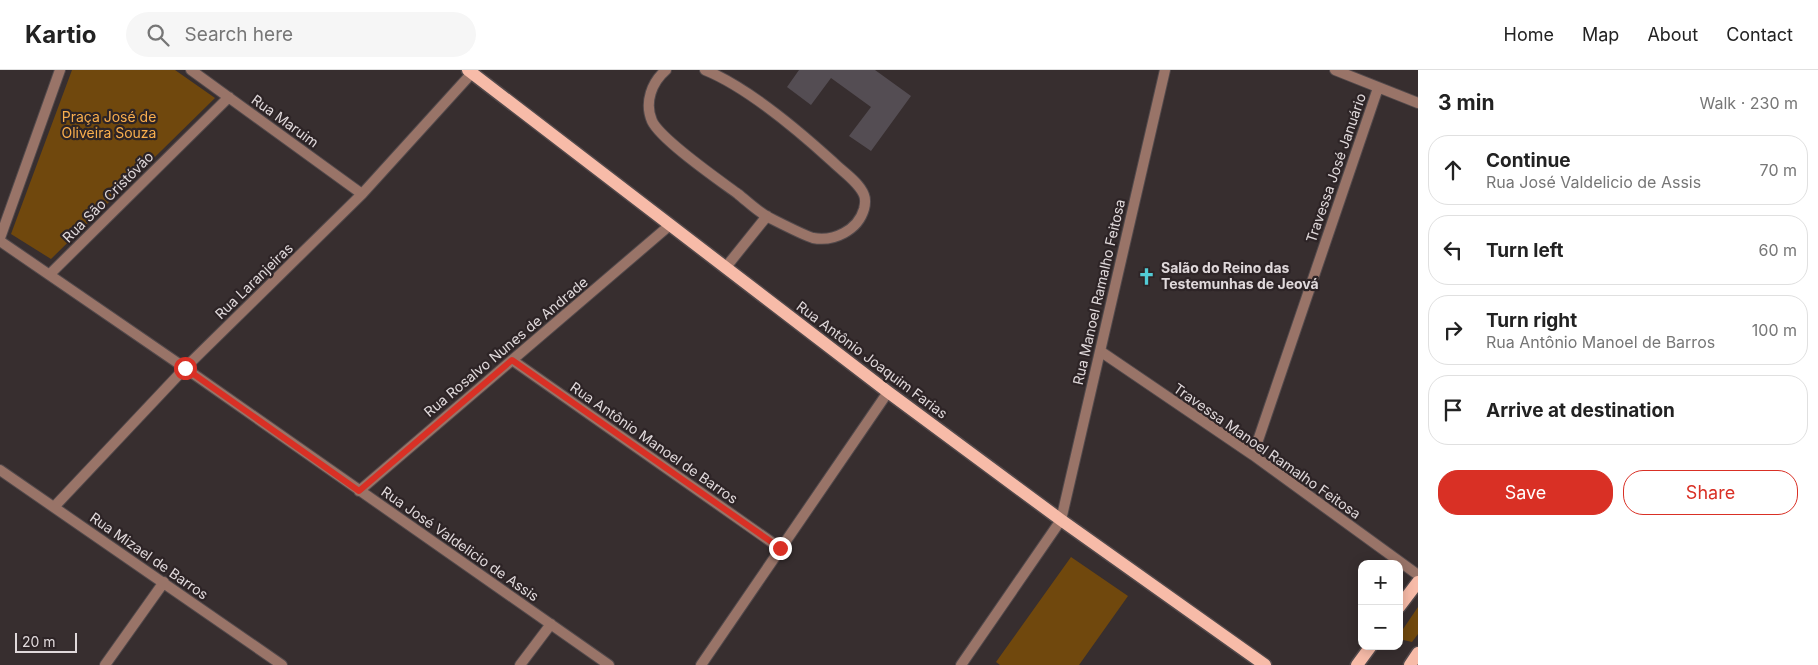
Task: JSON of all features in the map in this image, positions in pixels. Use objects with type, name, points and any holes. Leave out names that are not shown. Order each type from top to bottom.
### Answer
[{"type":"main road","name":"Rua Antônio Joaquim Farias","points":[[470,72],[888,392],[1061,520],[1265,665]]},
{"type":"main road","points":[[1401,605],[1418,582]]},
{"type":"main road","points":[[1357,665],[1368,650]]},
{"type":"main road","points":[[1410,665],[1418,652]]},
{"type":"street","points":[[0,240],[60,70]]},
{"type":"street","name":"Rua Maruim","points":[[191,70],[362,194]]},
{"type":"street","points":[[666,70],[660,75],[650,92],[652,120],[663,135],[708,172],[767,216],[812,238],[828,238],[841,234],[857,224],[864,209],[865,196],[859,187],[815,146],[759,102],[705,70]]},
{"type":"street","name":"Rua Manoel Ramalho Feitosa","points":[[1061,520],[1165,70]]},
{"type":"street","points":[[1335,70],[1354,74],[1378,88],[1418,103]]},
{"type":"street","name":"Rua Laranjeiras","points":[[54,506],[185,368],[362,194],[470,72]]},
{"type":"street","name":"Travessa José Januário","points":[[1253,455],[1378,88]]},
{"type":"street","name":"Rua São Cristóvão","points":[[50,274],[228,97]]},
{"type":"street","points":[[726,267],[767,216]]},
{"type":"street","name":"Rua Rosalvo Nunes de Andrade","points":[[359,491],[670,225]]},
{"type":"street","name":"Rua José Valdelicio de Assis","points":[[0,240],[609,665]]},
{"type":"street","name":"Travessa Manoel Ramalho Feitosa","points":[[1100,351],[1253,455],[1418,575]]},
{"type":"street","name":"Rua Antônio Manoel de Barros","points":[[512,360],[780,548]]},
{"type":"street","points":[[701,665],[888,392]]},
{"type":"street","name":"Rua Mizael de Barros","points":[[0,470],[282,665]]},
{"type":"street","points":[[961,665],[1061,520]]},
{"type":"street","points":[[104,665],[164,582]]},
{"type":"street","points":[[520,665],[551,624]]},
{"type":"green space","name":"Praça José de Oliveira Souza","points":[[72,70],[175,70],[215,98],[51,259],[11,234]]},
{"type":"green space","points":[[1071,557],[1128,596],[1079,665],[1000,665],[996,662]]},
{"type":"green space","points":[[1418,607],[1418,634],[1412,642],[1403,640],[1403,629]]},
{"type":"building","points":[[799,70],[875,70],[911,96],[871,151],[849,136],[871,107],[831,78],[811,105],[787,87]]},
{"type":"place","name":"Salão do Reino das Testemunhas de Jeová","points":[[1147,276]]},
{"type":"route","points":[[185,368],[359,491],[512,360],[780,548]]}]
